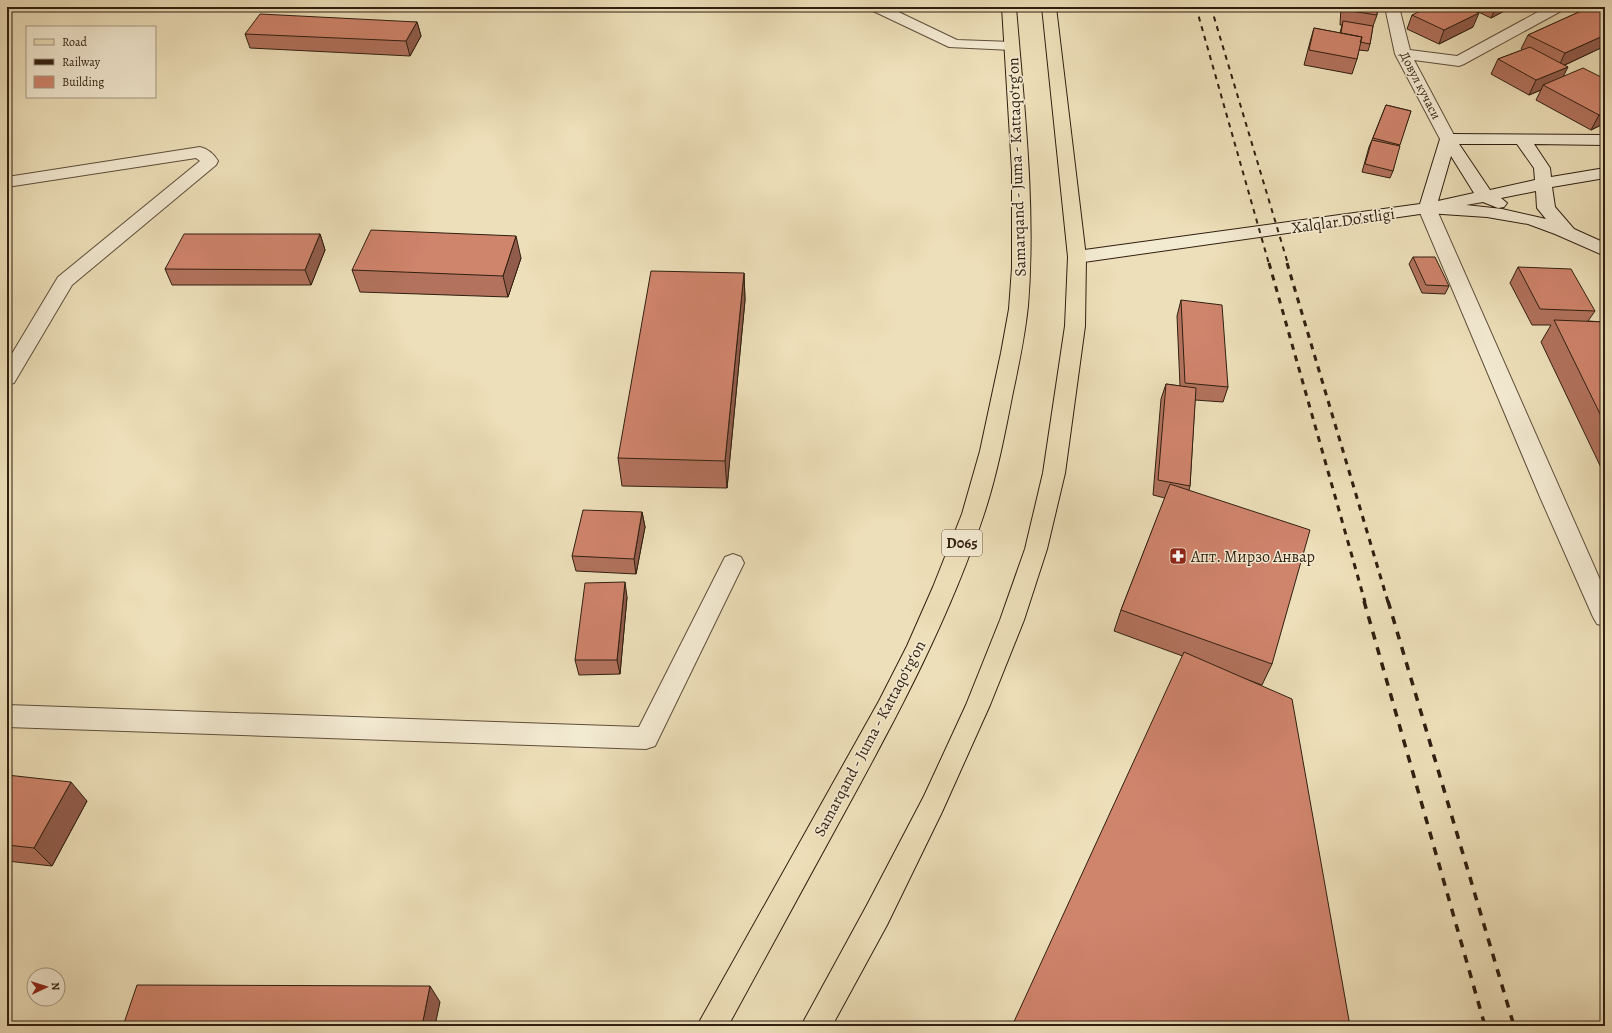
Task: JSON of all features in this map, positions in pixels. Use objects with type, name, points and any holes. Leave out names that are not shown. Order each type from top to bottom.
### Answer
[{"type":"main road","name":"Samarqand - Juma - Kattaqo‘rg‘on","points":[[712,1026],[888,709],[919,647],[945,587],[973,514],[991,450],[1011,353],[1018,309],[1021,268],[1020,170],[1009,7]]},
{"type":"main road","points":[[816,1026],[877,915],[933,804],[978,705],[1012,620],[1036,549],[1054,473],[1075,326],[1077,258],[1049,7]]},
{"type":"street","points":[[876,7],[954,44],[1012,46]]},
{"type":"street","name":"Довул кучаси","points":[[1392,7],[1403,54],[1448,139],[1485,196]]},
{"type":"street","points":[[1403,54],[1459,61],[1558,7]]},
{"type":"street","points":[[1605,140],[1448,139],[1427,208],[1551,497],[1605,617]]},
{"type":"street","points":[[1522,139],[1542,168],[1542,184],[1546,208],[1568,233]]},
{"type":"street","points":[[7,182],[200,152],[210,161],[65,281],[7,378]]},
{"type":"street","points":[[1427,208],[1542,184],[1605,173]]},
{"type":"street","points":[[1485,196],[1522,218]]},
{"type":"street","name":"Xalqlar Do’stligi","points":[[1077,258],[1427,208],[1477,210],[1522,218],[1568,233],[1605,250]]},
{"type":"street","points":[[7,716],[646,738],[733,563]]},
{"type":"building","points":[[1345,7],[1377,7],[1377,15],[1345,10]]},
{"type":"building","points":[[1429,7],[1466,7],[1479,13],[1444,30],[1412,15]]},
{"type":"building","points":[[1590,7],[1605,8],[1605,35],[1565,53],[1528,35]]},
{"type":"building","points":[[260,14],[417,22],[406,41],[245,34]]},
{"type":"building","points":[[1343,21],[1373,26],[1370,44],[1360,42],[1362,37],[1341,33]]},
{"type":"building","points":[[1314,28],[1362,37],[1357,59],[1309,50]]},
{"type":"building","points":[[1530,47],[1568,67],[1536,80],[1498,59]]},
{"type":"building","points":[[1583,68],[1605,79],[1605,112],[1599,115],[1543,85]]},
{"type":"building","points":[[1386,105],[1411,111],[1400,145],[1373,138]]},
{"type":"building","points":[[1372,140],[1400,146],[1393,171],[1365,164]]},
{"type":"building","points":[[371,230],[516,236],[503,276],[352,270]]},
{"type":"building","points":[[184,234],[320,234],[305,270],[165,269]]},
{"type":"building","points":[[1413,257],[1435,257],[1449,286],[1426,285]]},
{"type":"building","points":[[1518,267],[1571,269],[1595,311],[1540,309]]},
{"type":"building","points":[[651,271],[744,273],[725,461],[618,458]]},
{"type":"building","points":[[1181,300],[1222,305],[1228,387],[1185,383]]},
{"type":"building","points":[[1554,320],[1605,322],[1605,424]]},
{"type":"building","points":[[1166,384],[1196,388],[1190,486],[1158,480]]},
{"type":"building","points":[[1170,484],[1310,530],[1272,664],[1121,610]]},
{"type":"building","points":[[583,510],[642,512],[634,559],[572,556]]},
{"type":"building","points":[[625,582],[617,660],[575,660],[585,583]]},
{"type":"building","points":[[1184,652],[1292,699],[1350,1026],[1012,1026]]},
{"type":"building","points":[[7,775],[71,782],[34,848],[7,845]]},
{"type":"building","points":[[137,985],[430,986],[422,1026],[123,1026]]},
{"type":"railway","points":[[1196,7],[1269,264]]},
{"type":"railway","points":[[1211,7],[1288,264]]},
{"type":"railway","points":[[1269,263],[1365,602]]},
{"type":"railway","points":[[1287,263],[1388,602]]},
{"type":"railway","points":[[1364,601],[1485,1026]]},
{"type":"railway","points":[[1388,601],[1514,1026]]},
{"type":"place","name":"Апт. Мирзо Анвар","points":[[1178,556]]}]
